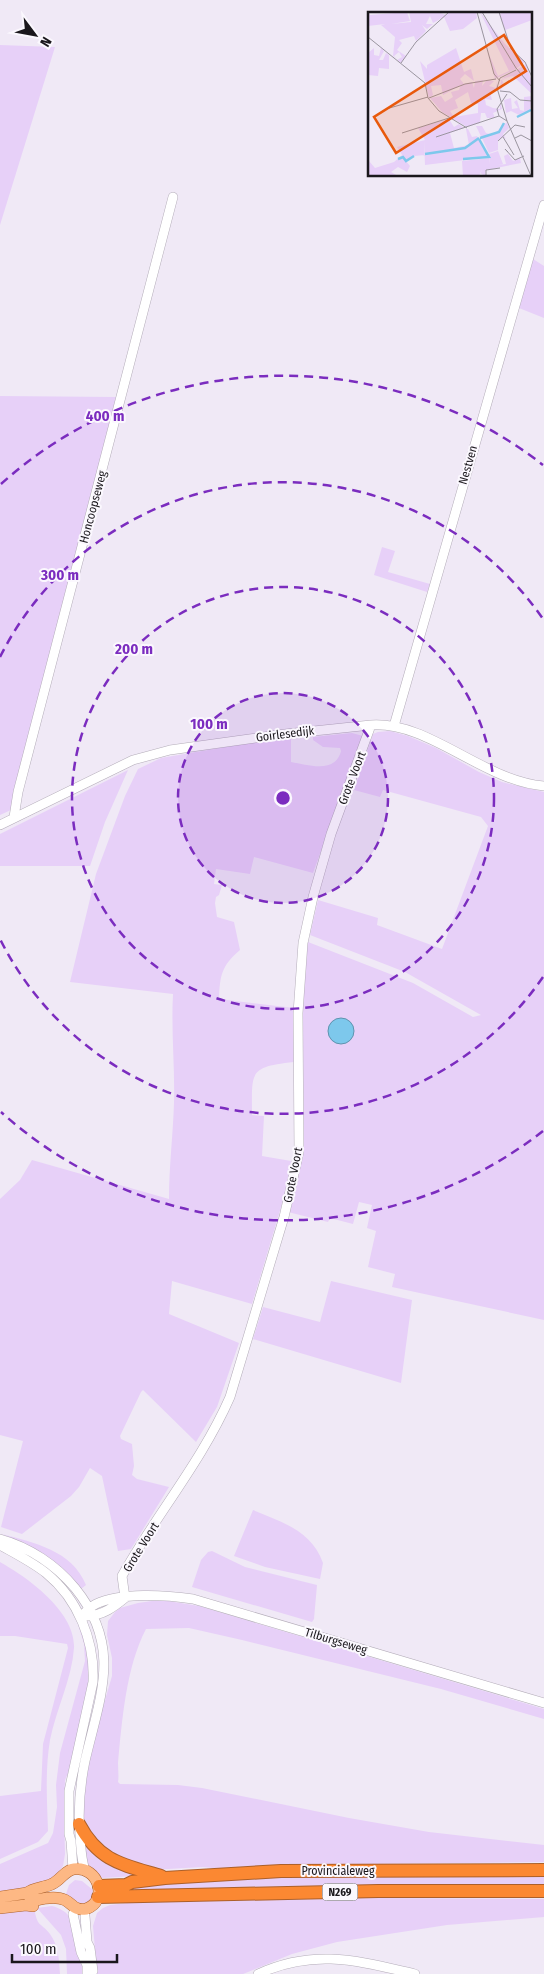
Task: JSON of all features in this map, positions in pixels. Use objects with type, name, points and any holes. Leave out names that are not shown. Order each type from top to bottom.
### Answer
[{"type":"highway","points":[[79,1824],[84,1834],[96,1848],[111,1860],[129,1868],[166,1878]]},
{"type":"highway","name":"Provincialeweg","points":[[99,1892],[132,1882],[166,1878],[282,1871],[544,1870]]},
{"type":"highway","name":"Provincialeweg","points":[[99,1892],[136,1898],[378,1892],[544,1891]]},
{"type":"main road","points":[[60,1892],[71,1872],[85,1870],[99,1892],[87,1913]]},
{"type":"main road","name":"N269","points":[[71,1872],[83,1876],[99,1892]]},
{"type":"main road","points":[[0,1908],[26,1899],[60,1892]]},
{"type":"main road","points":[[0,1897],[26,1899],[32,1894],[60,1892]]},
{"type":"main road","points":[[60,1892],[64,1899],[76,1909],[87,1913]]},
{"type":"main road","points":[[60,1892],[73,1914],[87,1913]]},
{"type":"street","name":"Honcoopseweg","points":[[14,817],[18,792],[173,197]]},
{"type":"street","name":"Nestven","points":[[394,726],[544,205]]},
{"type":"street","name":"Goirlesedijk","points":[[0,825],[133,760],[170,750],[285,734],[371,725],[394,726],[422,736],[498,774],[521,782],[544,786]]},
{"type":"street","name":"Grote Voort","points":[[125,1598],[122,1576],[200,1453],[230,1396],[284,1217],[299,1152],[298,1013],[303,943],[313,896],[331,834],[371,725]]},
{"type":"street","points":[[0,1539],[20,1546],[54,1566],[69,1581],[91,1612],[102,1639],[105,1668],[102,1693],[82,1778],[79,1824],[82,1860],[85,1870]]},
{"type":"street","points":[[0,1545],[47,1574],[61,1588],[81,1617],[90,1643],[94,1670],[87,1714],[71,1778],[69,1799],[69,1834],[72,1841],[71,1872]]},
{"type":"street","name":"Tilburgseweg","points":[[125,1598],[173,1596],[193,1599],[544,1703]]},
{"type":"street","points":[[81,1617],[91,1612],[115,1607],[125,1598]]},
{"type":"street","points":[[87,1913],[87,1942],[90,1948],[93,1974]]},
{"type":"street","points":[[73,1914],[81,1952],[87,1965],[87,1974]]},
{"type":"street","points":[[258,1974],[280,1965],[309,1959],[348,1959],[415,1974]]},
{"type":"shaded area","points":[[0,45],[55,47],[0,225]]},
{"type":"shaded area","points":[[533,259],[544,266],[544,318],[519,308]]},
{"type":"shaded area","points":[[0,396],[116,397],[11,810],[0,815]]},
{"type":"shaded area","points":[[382,547],[395,551],[388,572],[430,584],[427,592],[374,575]]},
{"type":"shaded area","points":[[390,731],[408,736],[436,748],[479,772],[502,782],[544,792],[544,1320],[392,1287],[395,1274],[368,1267],[376,1231],[367,1228],[372,1205],[359,1202],[353,1224],[330,1218],[328,1222],[288,1212],[301,1156],[304,1130],[303,1015],[305,953],[308,942],[413,983],[473,1017],[481,1015],[405,972],[310,935],[318,900],[378,918],[377,925],[442,949],[488,826],[481,817],[383,790],[380,797],[354,790],[373,734]]},
{"type":"shaded area","points":[[352,733],[363,736],[313,873],[254,857],[250,874],[216,869],[214,884],[222,885],[215,903],[217,917],[234,922],[240,950],[225,966],[220,984],[219,999],[294,1008],[294,1062],[268,1066],[256,1074],[253,1081],[252,1115],[264,1116],[262,1156],[291,1161],[285,1194],[252,1304],[172,1281],[169,1314],[239,1343],[217,1407],[196,1442],[143,1390],[141,1392],[120,1436],[121,1439],[132,1444],[134,1466],[132,1475],[137,1479],[169,1487],[131,1549],[118,1551],[102,1476],[90,1468],[79,1487],[71,1496],[22,1534],[1,1527],[23,1441],[0,1435],[0,1199],[20,1180],[32,1160],[169,1199],[174,1103],[173,994],[70,982],[96,874],[125,796],[138,769],[161,758],[243,744],[291,739],[291,762],[320,766],[333,763],[341,751],[340,748],[323,747],[313,740],[313,737]]},
{"type":"shaded area","points":[[128,770],[105,822],[90,866],[0,866],[0,834]]},
{"type":"shaded area","points":[[331,1281],[412,1300],[401,1383],[253,1339],[263,1307],[320,1322]]},
{"type":"shaded area","points":[[253,1510],[295,1529],[312,1543],[323,1563],[320,1579],[265,1567],[234,1556]]},
{"type":"shaded area","points":[[2,1534],[39,1545],[62,1556],[80,1573],[86,1585],[81,1589],[22,1543]]},
{"type":"shaded area","points":[[212,1551],[245,1567],[317,1585],[314,1619],[312,1622],[192,1587],[201,1560],[208,1552]]},
{"type":"shaded area","points":[[0,1562],[36,1586],[59,1609],[73,1635],[74,1648],[73,1660],[48,1751],[48,1831],[38,1842],[0,1859],[0,1796],[41,1791],[43,1744],[68,1648],[67,1644],[15,1636],[0,1636]]},
{"type":"shaded area","points":[[152,1601],[168,1601],[199,1606],[544,1709],[544,1719],[441,1689],[189,1628],[146,1629],[134,1660],[126,1694],[118,1763],[118,1782],[120,1784],[178,1785],[202,1788],[429,1832],[544,1845],[544,1862],[282,1865],[222,1869],[203,1867],[151,1870],[97,1847],[84,1822],[83,1800],[87,1762],[112,1676],[112,1658],[107,1635],[108,1621],[120,1608]]},
{"type":"shaded area","points":[[77,1621],[83,1632],[91,1669],[74,1760],[65,1780],[65,1854],[63,1866],[55,1877],[46,1882],[22,1889],[0,1892],[0,1864],[48,1843],[53,1833],[57,1807],[56,1785],[60,1753],[85,1661],[84,1644]]},
{"type":"shaded area","points":[[83,1838],[151,1875],[102,1878],[85,1862]]},
{"type":"shaded area","points":[[544,1873],[544,1884],[236,1888],[129,1893],[129,1887],[242,1877]]},
{"type":"shaded area","points":[[75,1880],[82,1881],[93,1890],[89,1902],[86,1904],[82,1904],[66,1894],[69,1885]]},
{"type":"shaded area","points":[[228,1897],[544,1899],[544,1917],[447,1925],[337,1942],[292,1954],[243,1974],[97,1974],[93,1926],[97,1913],[103,1908],[110,1905],[144,1901]]},
{"type":"shaded area","points":[[52,1906],[63,1911],[71,1919],[79,1946],[84,1974],[67,1974],[66,1949],[61,1935],[37,1908]]},
{"type":"shaded area","points":[[34,1908],[38,1922],[47,1930],[55,1943],[60,1974],[0,1974],[0,1912]]},
{"type":"water","points":[[341,1018],[350,1022],[354,1031],[350,1040],[341,1044],[332,1040],[328,1031],[332,1022]]}]
